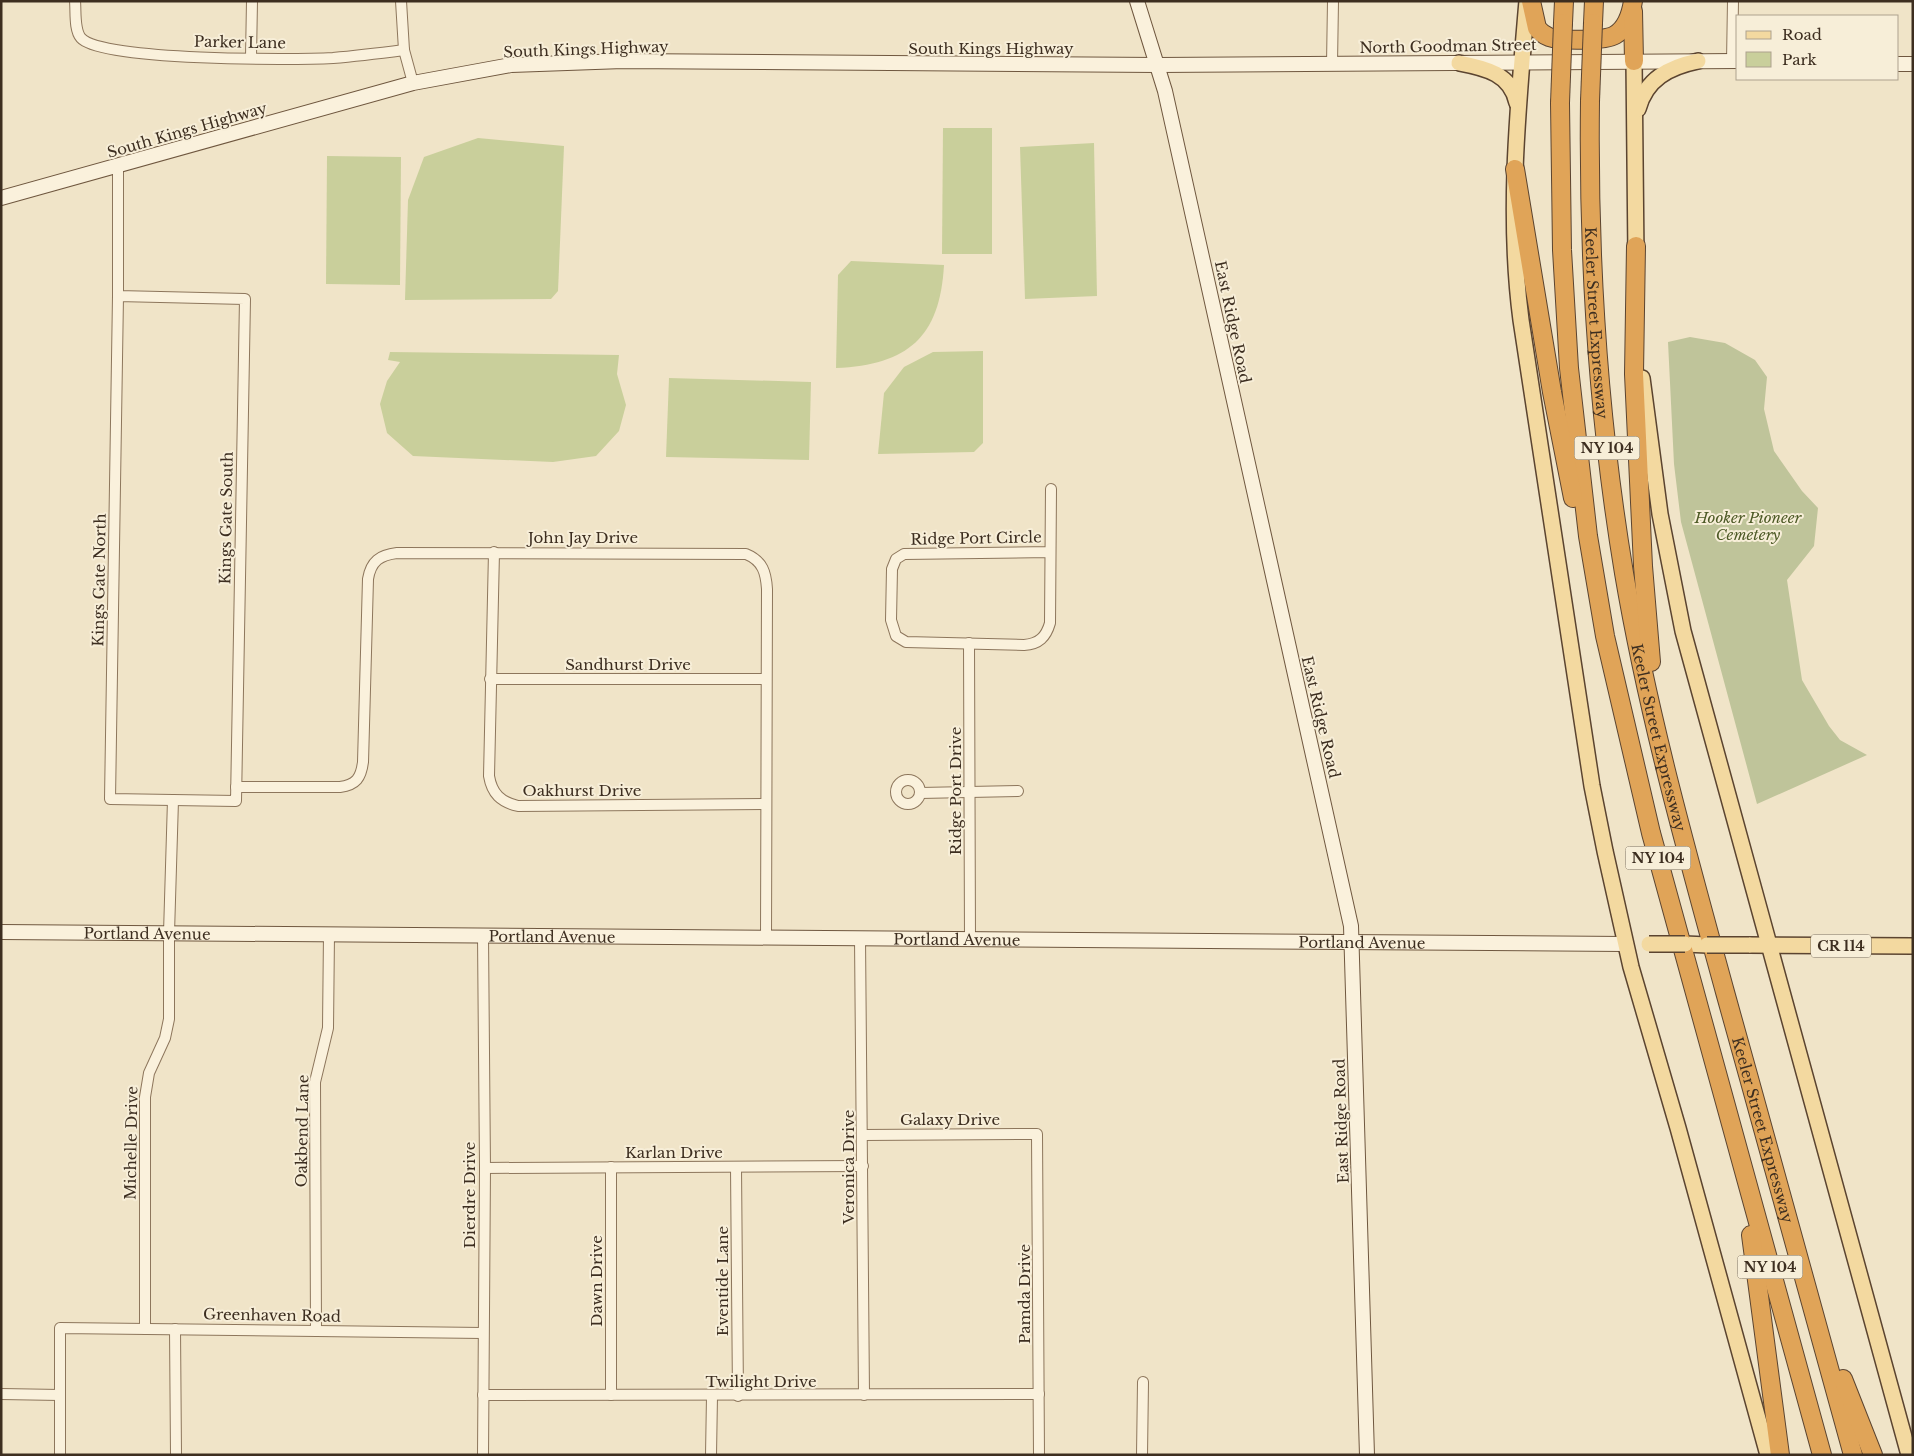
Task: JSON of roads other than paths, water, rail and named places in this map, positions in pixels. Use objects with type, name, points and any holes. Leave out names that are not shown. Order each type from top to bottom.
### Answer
[{"type":"highway","points":[[1531,1],[1537,28],[1547,36],[1558,39],[1601,39],[1614,35],[1627,21],[1633,1]]},
{"type":"highway","name":"Keeler Street Expressway","points":[[1564,1],[1560,103],[1562,250],[1569,368],[1588,536],[1605,636],[1638,784],[1822,1455]]},
{"type":"highway","name":"Keeler Street Expressway","points":[[1594,1],[1590,101],[1593,282],[1607,450],[1630,608],[1670,788],[1853,1455]]},
{"type":"highway","points":[[1633,1],[1634,61]]},
{"type":"highway","points":[[1515,169],[1565,461],[1605,636]]},
{"type":"highway","points":[[1636,246],[1633,356],[1644,578],[1655,696],[1670,788]]},
{"type":"highway","points":[[1718,1078],[1755,1257],[1780,1455]]},
{"type":"highway","points":[[1777,1178],[1828,1339],[1873,1455]]},
{"type":"main road","name":"East Ridge Road","points":[[1137,1],[1158,65],[1351,926],[1367,1455]]},
{"type":"main road","points":[[1527,1],[1515,169],[1514,236],[1521,320],[1595,802],[1625,944],[1768,1455]]},
{"type":"main road","points":[[1634,61],[1636,246],[1643,390],[1654,481],[1667,556],[1692,662],[1909,1455]]},
{"type":"main road","points":[[1634,125],[1640,101],[1649,84],[1668,71],[1698,61]]},
{"type":"main road","name":"North Goodman Street","points":[[1158,65],[1735,61]]},
{"type":"main road","name":"South Kings Highway","points":[[1,198],[413,83],[511,66],[575,62],[1158,65]]},
{"type":"main road","points":[[1460,63],[1489,71],[1507,81],[1514,92],[1518,115]]},
{"type":"main road","points":[[1899,64],[1913,64]]},
{"type":"main road","name":"Portland Avenue","points":[[1,932],[1913,946]]},
{"type":"street","name":"Parker Lane","points":[[75,1],[78,32],[88,43],[151,55],[332,58],[404,50]]},
{"type":"street","points":[[251,58],[252,1]]},
{"type":"street","points":[[401,1],[404,50],[413,83]]},
{"type":"street","points":[[1332,64],[1333,1]]},
{"type":"street","points":[[1733,1],[1735,61]]},
{"type":"street","name":"Kings Gate North","points":[[118,166],[118,296],[110,799],[172,800]]},
{"type":"street","name":"Kings Gate South","points":[[118,296],[245,299],[236,787]]},
{"type":"street","points":[[1050,552],[1051,489]]},
{"type":"street","name":"Oakhurst Drive","points":[[494,552],[489,776],[494,793],[508,804],[518,806],[766,804]]},
{"type":"street","name":"John Jay Drive","points":[[236,787],[340,787],[350,786],[358,780],[363,762],[370,568],[374,561],[387,554],[731,552],[754,557],[764,570],[766,578],[766,938]]},
{"type":"street","name":"Ridge Port Circle","points":[[915,552],[1050,552],[1050,623],[1044,638],[1031,644],[969,643],[906,642],[896,636],[891,620],[892,569],[896,559],[904,554],[915,552]]},
{"type":"street","name":"Ridge Port Drive","points":[[969,643],[970,939]]},
{"type":"street","name":"Sandhurst Drive","points":[[490,680],[766,679]]},
{"type":"street","points":[[169,933],[172,800],[236,801],[236,787]]},
{"type":"street","points":[[920,793],[1018,791]]},
{"type":"street","name":"Michelle Drive","points":[[145,1329],[145,1097],[149,1073],[165,1038],[169,1019],[169,933]]},
{"type":"street","name":"Oakbend Lane","points":[[316,1330],[316,1082],[328,1028],[329,934]]},
{"type":"street","name":"Dierdre Drive","points":[[483,936],[485,1168],[483,1455]]},
{"type":"street","name":"Veronica Drive","points":[[860,938],[864,1395]]},
{"type":"street","name":"Galaxy Drive","points":[[863,1135],[1038,1134]]},
{"type":"street","name":"Pamda Drive","points":[[1038,1134],[1039,1455]]},
{"type":"street","name":"Karlan Drive","points":[[485,1168],[863,1166]]},
{"type":"street","name":"Dawn Drive","points":[[611,1167],[611,1396]]},
{"type":"street","name":"Eventide Lane","points":[[736,1167],[738,1396]]},
{"type":"street","name":"Greenhaven Road","points":[[60,1395],[60,1328],[483,1332]]},
{"type":"street","points":[[175,1329],[176,1455]]},
{"type":"street","points":[[1142,1455],[1143,1382]]},
{"type":"street","points":[[1,1394],[60,1395],[60,1455]]},
{"type":"street","name":"Twilight Drive","points":[[483,1394],[738,1396],[1039,1394]]},
{"type":"street","points":[[711,1455],[712,1396]]},
{"type":"park label","name":"Hooker Pioneer Cemetery","points":[[1748,526]]}]
